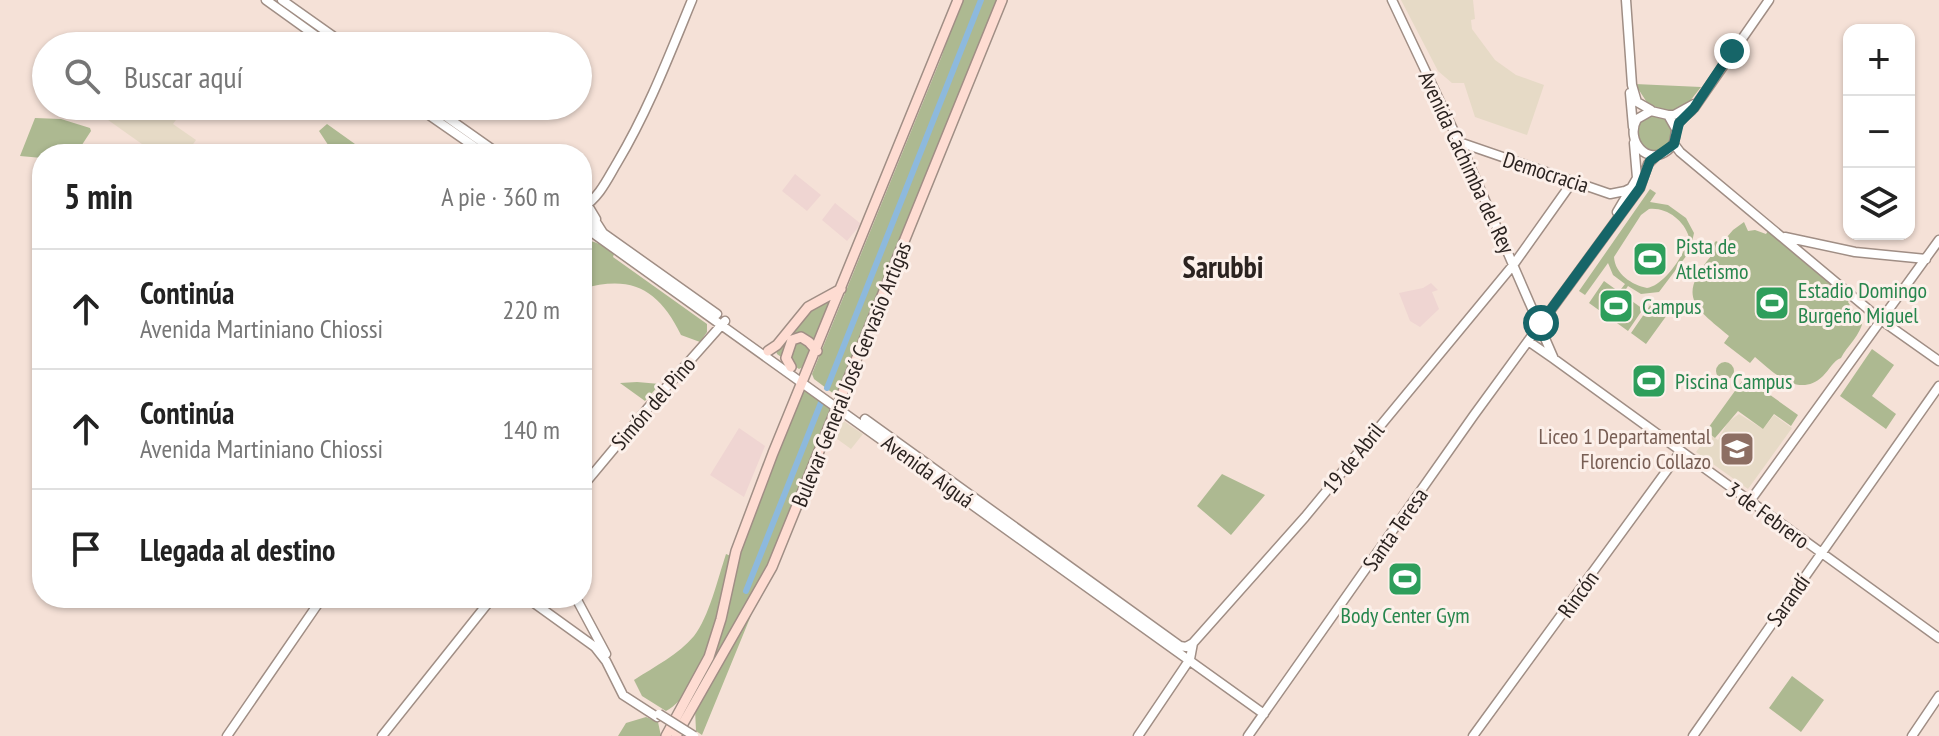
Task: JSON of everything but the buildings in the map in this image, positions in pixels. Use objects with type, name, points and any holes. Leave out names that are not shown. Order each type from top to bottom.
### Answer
[{"type":"main road","name":"Bulevar General José Gervasio Artigas","points":[[666,736],[712,649],[736,551],[958,0]]},
{"type":"main road","name":"Bulevar General José Gervasio Artigas","points":[[676,736],[772,567],[1002,0]]},
{"type":"main road","points":[[768,351],[777,345],[808,307],[841,289]]},
{"type":"main road","points":[[791,367],[786,358],[792,340],[801,337],[817,351]]},
{"type":"street","points":[[266,0],[311,32]]},
{"type":"street","points":[[282,0],[327,32]]},
{"type":"street","points":[[592,201],[651,101],[692,0]]},
{"type":"street","name":"Avenida Cachimba del Rey","points":[[1392,0],[1540,324]]},
{"type":"street","points":[[1612,223],[1638,173],[1630,109],[1632,85],[1626,0]]},
{"type":"street","points":[[1769,0],[1676,129],[1674,144],[1881,320],[1939,361]]},
{"type":"street","points":[[1632,85],[1638,104],[1651,111],[1674,115],[1698,101]]},
{"type":"street","points":[[1651,111],[1639,116],[1633,132],[1641,150],[1676,155],[1776,237],[1855,252],[1926,259]]},
{"type":"street","points":[[1668,115],[1676,129]]},
{"type":"street","points":[[436,120],[471,144]]},
{"type":"street","points":[[451,120],[485,144]]},
{"type":"street","name":"Democracia","points":[[1459,142],[1610,194],[1633,187]]},
{"type":"street","points":[[1612,223],[1640,188],[1648,164],[1674,144]]},
{"type":"street","points":[[1469,164],[1482,151]]},
{"type":"street","name":"19 de Abril","points":[[1193,643],[1305,517],[1514,264],[1573,181]]},
{"type":"street","points":[[592,224],[596,219],[603,186]]},
{"type":"street","name":"Avenida Aiguá","points":[[592,212],[603,233],[724,323],[1180,646],[1193,643]]},
{"type":"street","name":"Santa Teresa","points":[[1248,736],[1612,223]]},
{"type":"street","name":"Avenida Aiguá","points":[[592,236],[768,351],[804,380]]},
{"type":"street","points":[[1750,501],[1939,240]]},
{"type":"street","points":[[1801,252],[1806,241]]},
{"type":"street","points":[[1531,304],[1541,310],[1553,306]]},
{"type":"street","name":"Simón del Pino","points":[[592,475],[724,323]]},
{"type":"street","name":"3 de Febrero","points":[[1540,324],[1557,361],[1939,638]]},
{"type":"street","points":[[1528,341],[1557,361]]},
{"type":"street","name":"Sarandí","points":[[1693,736],[1939,386]]},
{"type":"street","name":"Avenida Aiguá","points":[[839,404],[1264,714]]},
{"type":"street","name":"Rincón","points":[[1473,736],[1681,451]]},
{"type":"street","points":[[227,736],[315,608]]},
{"type":"street","points":[[382,736],[484,608]]},
{"type":"street","points":[[540,608],[602,654],[623,695],[694,736]]},
{"type":"street","points":[[581,608],[624,688],[688,736]]},
{"type":"street","points":[[1138,736],[1190,659],[1193,643]]},
{"type":"street","points":[[1912,736],[1939,696]]},
{"type":"shaded area","points":[[1401,0],[1473,0],[1475,19],[1471,20],[1472,29],[1495,60],[1516,75],[1544,85],[1527,135],[1475,117],[1464,83],[1452,83],[1438,71]]},
{"type":"shaded area","points":[[108,120],[176,120],[173,124],[196,140],[193,144],[142,144]]},
{"type":"shaded area","points":[[795,174],[821,195],[807,211],[782,191]]},
{"type":"shaded area","points":[[835,203],[861,224],[847,241],[822,220]]},
{"type":"shaded area","points":[[1431,283],[1438,290],[1432,292],[1439,309],[1420,327],[1410,321],[1399,293]]},
{"type":"shaded area","name":"Liceo 1 Departamental Florencio Collazo","points":[[1739,414],[1763,429],[1774,415],[1792,428],[1748,489],[1696,452],[1709,434],[1718,440],[1728,422]]},
{"type":"shaded area","points":[[842,420],[863,434],[851,449],[833,436]]},
{"type":"shaded area","points":[[739,428],[765,446],[744,497],[710,475]]},
{"type":"green space","points":[[961,0],[998,0],[839,392],[834,394],[812,374],[941,58]]},
{"type":"green space","points":[[1635,84],[1701,87],[1690,101],[1669,113],[1648,104]]},
{"type":"green space","points":[[1651,111],[1674,123],[1670,149],[1666,152],[1644,152],[1633,127]]},
{"type":"green space","points":[[34,120],[64,120],[90,128],[83,144],[32,144],[32,157],[20,156]]},
{"type":"green space","points":[[327,124],[355,144],[327,144],[319,131]]},
{"type":"green space","points":[[1650,189],[1656,193],[1650,202],[1668,205],[1686,218],[1694,233],[1690,251],[1659,292],[1641,294],[1628,286],[1624,292],[1621,289],[1625,284],[1613,275],[1608,263],[1585,295],[1579,291]],"holes":[[[1655,209],[1668,212],[1679,220],[1689,237],[1673,268],[1661,281],[1647,288],[1625,278],[1617,269],[1614,257],[1641,215]]]},
{"type":"green space","name":"Estadio Domingo Burgeño Miguel","points":[[1744,222],[1748,231],[1766,234],[1768,231],[1850,299],[1848,302],[1854,311],[1854,318],[1863,320],[1841,358],[1814,382],[1805,385],[1787,381],[1755,357],[1750,363],[1724,343],[1729,336],[1699,309],[1694,300],[1695,282],[1711,256],[1707,252],[1716,241],[1721,244]]},
{"type":"green space","points":[[592,242],[607,248],[614,254],[613,257],[707,324],[707,332],[700,342],[681,335],[663,307],[642,290],[629,285],[592,287]]},
{"type":"green space","name":"Campus","points":[[1604,281],[1643,309],[1628,331],[1589,303]]},
{"type":"green space","points":[[832,299],[815,341],[805,334],[794,334],[785,343],[784,359],[777,354],[776,350],[807,312]]},
{"type":"green space","points":[[1651,304],[1667,315],[1646,344],[1631,333]]},
{"type":"green space","points":[[796,340],[807,342],[811,351],[805,366],[799,369],[793,365],[789,354]]},
{"type":"green space","points":[[1872,349],[1894,365],[1872,396],[1896,414],[1886,429],[1840,396]]},
{"type":"green space","points":[[1725,362],[1734,371],[1725,380],[1716,371]]},
{"type":"green space","points":[[1745,377],[1798,415],[1791,426],[1774,414],[1763,429],[1738,411],[1715,438],[1706,431]]},
{"type":"green space","points":[[620,383],[660,384],[645,401]]},
{"type":"green space","points":[[804,391],[818,396],[830,407],[830,413],[767,568],[683,718],[680,716],[704,674],[748,527]]},
{"type":"green space","points":[[1222,474],[1265,495],[1231,535],[1197,506]]},
{"type":"green space","points":[[726,554],[731,556],[723,594],[702,664],[680,700],[666,711],[642,696],[634,680],[674,654],[694,636],[709,608]]},
{"type":"green space","points":[[752,613],[702,735],[696,731],[695,709]]},
{"type":"green space","points":[[1792,676],[1824,700],[1801,732],[1769,708]]},
{"type":"green space","points":[[646,717],[658,722],[661,736],[618,736],[626,723]]},
{"type":"waterway","points":[[827,388],[981,0]]},
{"type":"waterway","points":[[746,591],[822,400]]},
{"type":"place","name":"Pista de Atletismo","points":[[1650,259]]},
{"type":"place","name":"Estadio Domingo Burgeño Miguel","points":[[1772,303]]},
{"type":"place","name":"Campus","points":[[1616,306]]},
{"type":"place","name":"Piscina Campus","points":[[1649,381]]},
{"type":"place","name":"Liceo 1 Departamental Florencio Collazo","points":[[1737,449]]},
{"type":"place","name":"Body Center Gym","points":[[1405,579]]},
{"type":"district","name":"Sarubbi","points":[[1223,268]]},
{"type":"route","points":[[1541,323],[1640,188],[1650,161],[1674,144],[1679,123],[1694,108],[1732,51]]}]
